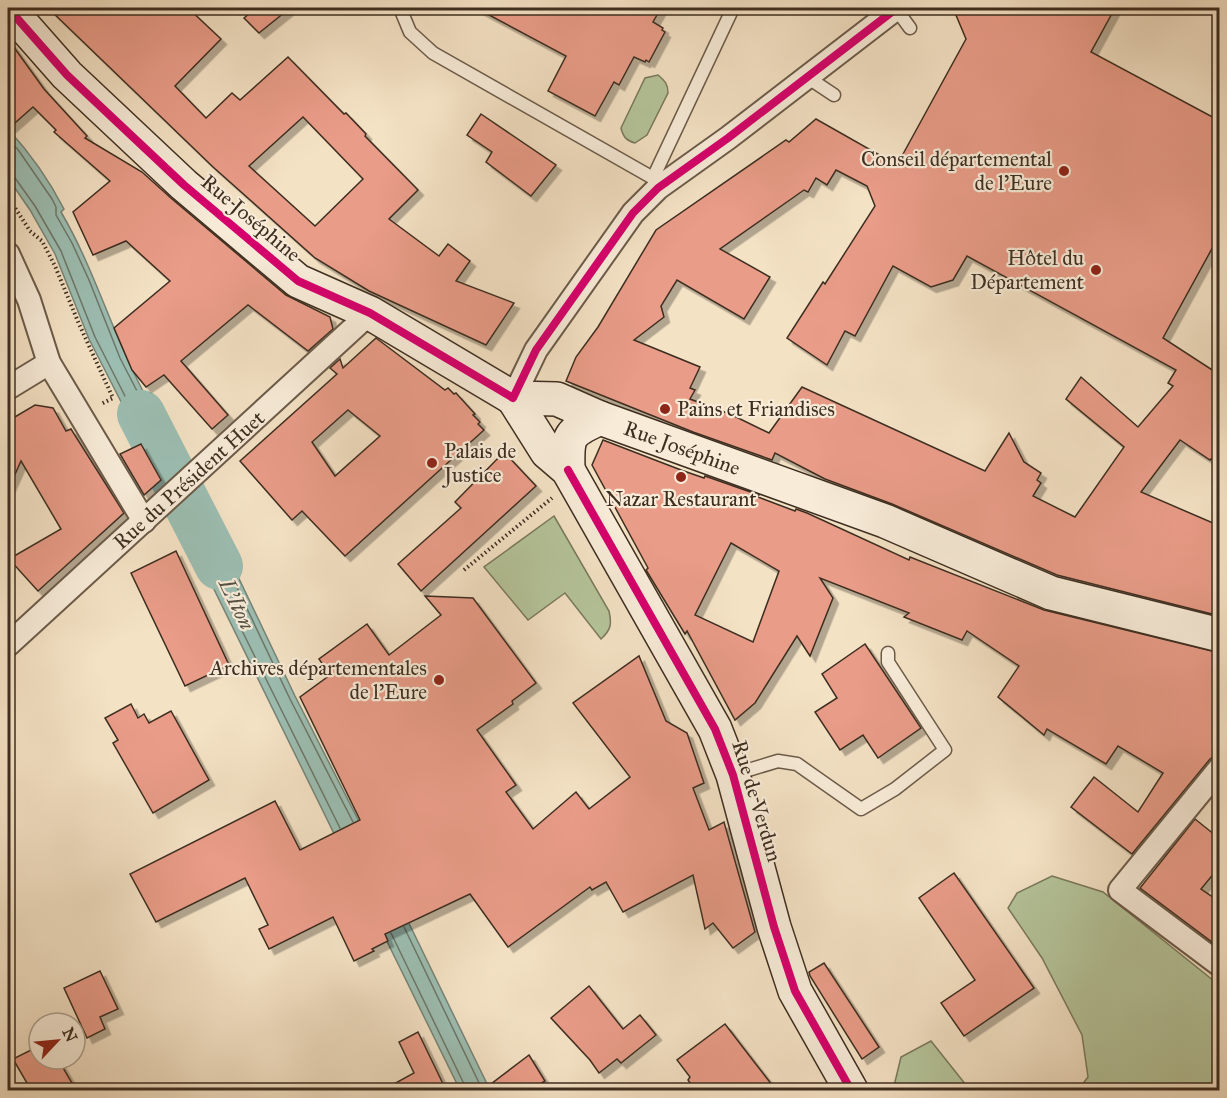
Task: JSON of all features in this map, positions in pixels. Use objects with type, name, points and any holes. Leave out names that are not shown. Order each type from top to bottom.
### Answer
[{"type":"main road","name":"Rue Joséphine","points":[[8,8],[76,83],[184,185],[298,281],[370,313],[513,398],[557,399],[600,418],[885,521],[1051,593],[1220,635]]},
{"type":"main road","name":"Rue de Verdun","points":[[513,398],[547,452],[571,476],[715,729],[733,775],[774,927],[795,991],[851,1090]]},
{"type":"main road","points":[[571,476],[567,444],[576,429],[600,418]]},
{"type":"street","points":[[513,398],[536,350],[655,183],[728,138],[896,8]]},
{"type":"street","points":[[8,254],[29,300],[49,363],[144,521]]},
{"type":"street","name":"Rue du Président Huet","points":[[8,645],[370,313]]},
{"type":"street","points":[[8,388],[49,363]]},
{"type":"street","points":[[1220,768],[1120,890],[1220,965]]},
{"type":"lane","points":[[400,8],[410,32],[433,53],[655,183],[733,8]]},
{"type":"lane","points":[[896,8],[910,28]]},
{"type":"lane","points":[[807,77],[834,95]]},
{"type":"lane","points":[[733,775],[777,762],[797,764],[861,809],[895,789],[945,750],[888,662],[888,653]]},
{"type":"path","points":[[8,197],[30,231],[42,241],[51,257],[113,398]]},
{"type":"path","points":[[464,570],[556,495],[571,476]]},
{"type":"green space","points":[[658,75],[666,83],[668,93],[647,135],[635,143],[632,142],[624,136],[621,128],[645,78]]},
{"type":"green space","points":[[554,516],[609,611],[610,626],[601,639],[565,593],[528,620],[484,567]]},
{"type":"green space","points":[[1052,876],[1103,892],[1219,985],[1219,1090],[1078,1090],[1088,1077],[1082,1035],[1042,958],[1008,908],[1017,893]]},
{"type":"green space","points":[[931,1041],[970,1090],[893,1090],[901,1057]]},
{"type":"water","points":[[8,129],[39,167],[64,209],[61,212],[88,265],[132,369],[181,463],[161,480],[89,339],[55,254],[30,210],[8,178]]},
{"type":"water","points":[[200,497],[295,696],[368,839],[490,1090],[460,1090],[178,516]]},
{"type":"building","points":[[48,8],[188,8],[221,39],[175,86],[206,118],[232,93],[240,100],[288,57],[344,114],[346,113],[366,134],[365,136],[418,190],[389,219],[439,256],[448,244],[470,261],[456,281],[514,303],[486,345],[369,291],[315,258],[213,167]],"holes":[[[303,117],[363,179],[315,226],[249,166]]]},
{"type":"building","points":[[256,8],[290,8],[259,33],[244,18]]},
{"type":"building","points":[[476,8],[661,8],[653,22],[665,32],[649,62],[634,57],[619,85],[614,82],[595,116],[548,91],[566,56]]},
{"type":"building","points":[[953,8],[1115,8],[1091,52],[1220,121],[1220,234],[1163,338],[1220,375],[1220,464],[1180,440],[1141,492],[1220,526],[1220,616],[1057,575],[892,504],[825,479],[775,453],[772,460],[693,432],[566,381],[576,357],[598,327],[656,230],[786,140],[789,142],[816,119],[897,165],[966,39]],"holes":[[[836,170],[867,186],[875,206],[787,338],[827,365],[845,331],[855,336],[893,266],[931,287],[953,280],[967,256],[1176,370],[1168,383],[1173,386],[1138,427],[1081,377],[1066,399],[1124,447],[1075,517],[1033,496],[1041,483],[1037,480],[1041,473],[1024,462],[1009,433],[985,471],[802,387],[769,433],[730,414],[690,399],[695,390],[690,388],[700,367],[634,340],[664,317],[661,306],[677,280],[744,319],[770,277],[720,249],[804,190],[808,192],[816,178],[827,185]]]},
{"type":"building","points":[[8,39],[44,89],[87,136],[85,138],[142,172],[286,295],[330,317],[333,329],[308,351],[248,305],[181,361],[228,415],[212,429],[164,375],[146,387],[132,370],[114,328],[170,281],[126,241],[93,255],[73,212],[110,181],[54,132],[56,130],[33,107],[8,129]]},
{"type":"building","points":[[481,114],[556,165],[531,196],[486,162],[492,152],[467,135]]},
{"type":"building","name":"Palais de Justice","points":[[376,338],[445,390],[448,388],[454,394],[456,393],[475,414],[473,415],[480,422],[478,424],[484,430],[345,556],[302,511],[292,520],[240,461],[337,374],[330,368],[340,359],[343,368]],"holes":[[[348,410],[380,436],[335,476],[312,442]]]},
{"type":"building","points":[[35,405],[53,408],[66,431],[71,429],[124,513],[38,591],[9,559],[61,529],[21,461],[8,490],[8,421]]},
{"type":"building","points":[[603,440],[681,470],[759,495],[758,497],[795,511],[796,509],[807,513],[909,560],[910,557],[1044,610],[1220,653],[1220,752],[1210,759],[1132,854],[1071,807],[1094,777],[1138,812],[1163,773],[1118,746],[1106,764],[1047,729],[1044,735],[998,697],[1019,666],[967,631],[962,640],[904,617],[909,613],[820,578],[833,598],[810,656],[797,636],[755,703],[735,720],[687,631],[685,634],[646,570],[648,568],[592,465]],"holes":[[[731,543],[779,571],[753,642],[695,615]]]},
{"type":"building","points":[[141,444],[161,480],[144,495],[120,454]]},
{"type":"building","points":[[504,452],[536,486],[421,591],[398,564],[461,508],[455,502]]},
{"type":"building","points":[[176,551],[229,665],[185,686],[131,573]]},
{"type":"building","points":[[425,596],[473,598],[536,683],[512,701],[513,704],[477,730],[516,785],[506,792],[533,829],[576,792],[589,809],[630,777],[573,703],[639,656],[666,721],[687,733],[704,783],[693,788],[709,830],[724,822],[755,932],[733,948],[713,923],[705,929],[693,875],[623,912],[606,882],[592,890],[590,887],[508,947],[470,894],[385,934],[388,941],[354,961],[333,917],[269,949],[259,929],[268,925],[245,878],[156,922],[130,874],[275,801],[300,850],[360,820],[300,697],[330,675],[319,659],[367,624],[389,655],[441,615]]},
{"type":"building","points":[[865,644],[921,728],[878,758],[863,735],[840,750],[815,712],[837,698],[822,674]]},
{"type":"building","points":[[131,704],[138,718],[144,714],[149,723],[171,711],[209,780],[153,813],[113,743],[118,740],[105,718]]},
{"type":"building","points":[[1195,819],[1220,839],[1220,866],[1201,889],[1220,902],[1220,948],[1140,888]]},
{"type":"building","points":[[954,873],[1034,988],[964,1036],[941,1003],[975,980],[919,898]]},
{"type":"building","points":[[824,963],[879,1047],[862,1059],[810,976],[809,972]]},
{"type":"building","points":[[100,971],[118,1009],[100,1017],[105,1029],[87,1038],[87,1011],[75,1011],[64,988]]},
{"type":"building","points":[[589,986],[623,1029],[640,1015],[656,1035],[621,1063],[617,1059],[599,1073],[551,1018]]},
{"type":"building","points":[[725,1024],[776,1090],[695,1090],[688,1080],[690,1077],[677,1060]]},
{"type":"building","points":[[418,1032],[446,1090],[383,1090],[414,1073],[399,1042]]},
{"type":"building","points":[[27,1052],[27,1071],[65,1071],[76,1090],[31,1090],[13,1059]]},
{"type":"building","points":[[529,1055],[545,1081],[531,1090],[483,1090]]},
{"type":"waterway","name":"L'Iton","points":[[141,414],[219,566]]},
{"type":"cycle path","points":[[8,8],[67,75],[184,185],[298,281],[370,313],[513,398],[536,350],[633,213],[658,188],[728,138],[897,8]]},
{"type":"cycle path","points":[[568,470],[715,729],[733,775],[774,927],[795,991],[851,1090]]},
{"type":"place","name":"Conseil départemental de l'Eure","points":[[1064,171]]},
{"type":"place","name":"Hôtel du Département","points":[[1096,270]]},
{"type":"place","name":"Pains et Friandises","points":[[665,409]]},
{"type":"place","name":"Palais de Justice","points":[[432,463]]},
{"type":"place","name":"Nazar Restaurant","points":[[681,477]]},
{"type":"place","name":"Archives départementales de l'Eure","points":[[439,680]]}]
